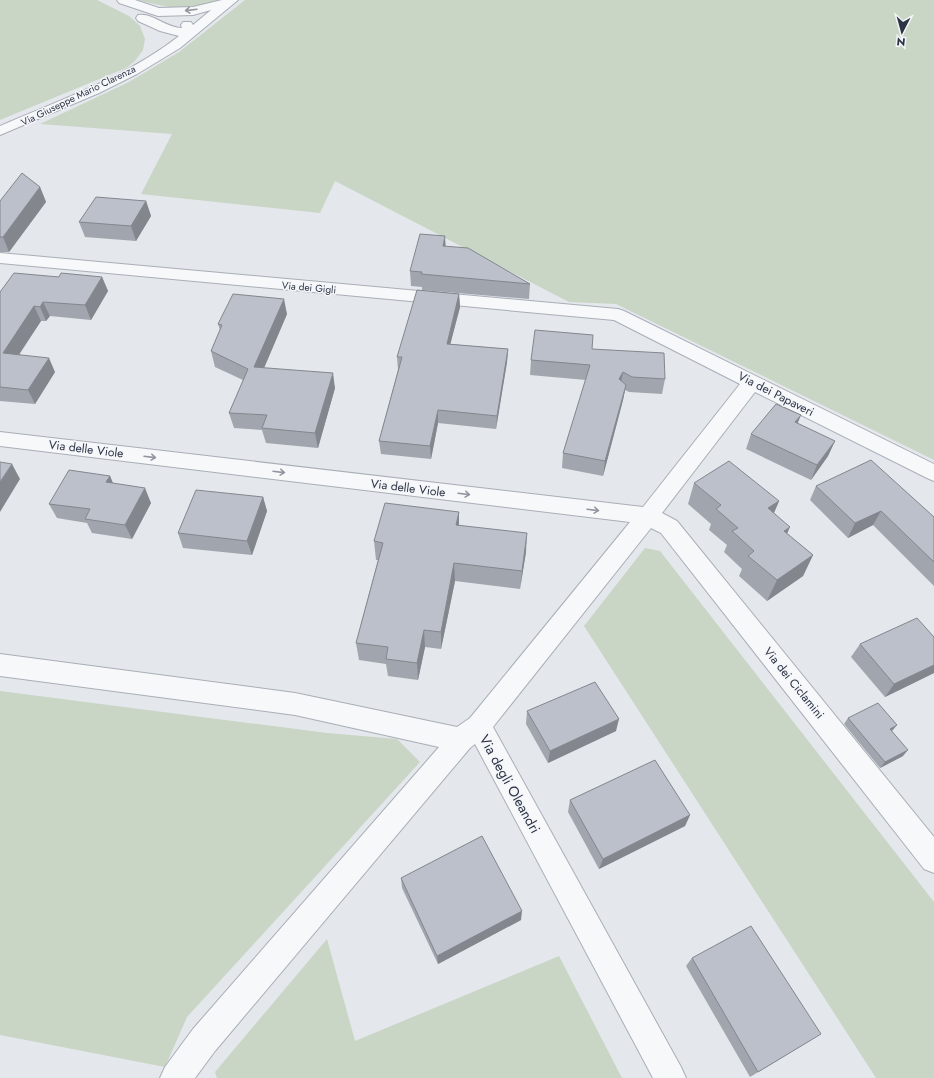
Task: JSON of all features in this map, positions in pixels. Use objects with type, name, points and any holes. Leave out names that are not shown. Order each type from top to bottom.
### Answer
[{"type":"street","points":[[111,0],[142,18],[164,28],[179,32],[190,32],[185,22],[123,0]]},
{"type":"street","points":[[158,12],[194,10],[230,1]]},
{"type":"street","name":"Via Giuseppe Mario Clarenza","points":[[0,131],[94,90],[146,62],[175,45],[230,1]]},
{"type":"street","points":[[142,18],[150,28],[152,40],[146,62]]},
{"type":"street","name":"Via dei Gigli","points":[[0,258],[618,315]]},
{"type":"street","name":"Via dei Papaveri","points":[[618,315],[934,473]]},
{"type":"street","points":[[648,516],[752,382]]},
{"type":"street","name":"Via delle Viole","points":[[0,439],[648,516]]},
{"type":"street","name":"Via degli Oleandri","points":[[648,516],[470,733],[670,1078]]},
{"type":"street","name":"Via dei Ciclamini","points":[[648,516],[669,527],[934,859]]},
{"type":"street","points":[[0,666],[295,704],[470,733]]},
{"type":"street","points":[[176,1078],[204,1040],[470,733]]},
{"type":"green space","points":[[0,0],[97,0],[129,16],[140,26],[145,39],[143,50],[135,61],[126,68],[0,120]]},
{"type":"green space","points":[[136,0],[224,0],[189,8],[168,7]]},
{"type":"green space","points":[[245,0],[934,0],[934,460],[616,304],[569,302],[335,181],[320,213],[141,194],[172,134],[40,124],[129,82],[179,52]]},
{"type":"green space","points":[[645,548],[660,551],[934,902],[934,1078],[876,1078],[584,626]]},
{"type":"green space","points":[[0,691],[327,733],[397,739],[420,762],[187,1017],[165,1067],[0,1035]]},
{"type":"green space","points":[[327,939],[355,1041],[559,956],[622,1078],[217,1078],[215,1072]]},
{"type":"building","points":[[22,173],[40,187],[3,237],[0,237],[0,201]]},
{"type":"building","points":[[96,197],[146,201],[131,226],[79,222]]},
{"type":"building","points":[[420,234],[445,236],[443,246],[468,248],[530,284],[421,274],[422,272],[410,271]]},
{"type":"building","points":[[14,273],[59,277],[61,273],[102,277],[85,305],[43,302],[40,307],[34,306],[3,353],[49,358],[28,390],[0,387],[0,292]]},
{"type":"building","points":[[417,290],[459,294],[447,344],[508,349],[497,416],[438,410],[430,446],[379,441],[402,357],[397,357]]},
{"type":"building","points":[[233,294],[284,299],[254,367],[333,373],[315,433],[262,428],[267,415],[229,413],[248,369],[211,351],[222,325],[218,324]]},
{"type":"building","points":[[535,330],[593,335],[592,349],[664,353],[665,379],[632,377],[623,372],[619,379],[626,385],[605,461],[563,453],[590,365],[531,360]]},
{"type":"building","points":[[776,404],[801,415],[795,422],[835,441],[817,465],[751,434]]},
{"type":"building","points":[[871,460],[934,517],[934,562],[881,511],[855,523],[816,486]]},
{"type":"building","points":[[729,461],[779,501],[768,508],[790,527],[784,531],[813,555],[777,580],[748,556],[754,551],[732,531],[738,528],[716,509],[721,505],[694,483]]},
{"type":"building","points":[[0,462],[12,464],[0,482]]},
{"type":"building","points":[[69,470],[110,476],[106,482],[145,488],[125,525],[85,519],[90,509],[49,504]]},
{"type":"building","points":[[196,490],[263,497],[247,541],[178,533]]},
{"type":"building","points":[[385,503],[459,512],[456,525],[527,533],[522,571],[454,563],[441,632],[424,630],[417,663],[386,659],[388,647],[356,643],[383,543],[374,541]]},
{"type":"building","points":[[917,618],[934,637],[934,665],[894,684],[860,644]]},
{"type":"building","points":[[595,682],[619,719],[550,751],[527,711]]},
{"type":"building","points":[[878,703],[897,725],[890,729],[908,750],[885,762],[848,718]]},
{"type":"building","points":[[655,760],[690,815],[603,859],[570,800]]},
{"type":"building","points":[[482,836],[522,911],[437,956],[401,878]]},
{"type":"building","points":[[751,926],[821,1034],[758,1072],[692,958]]}]
